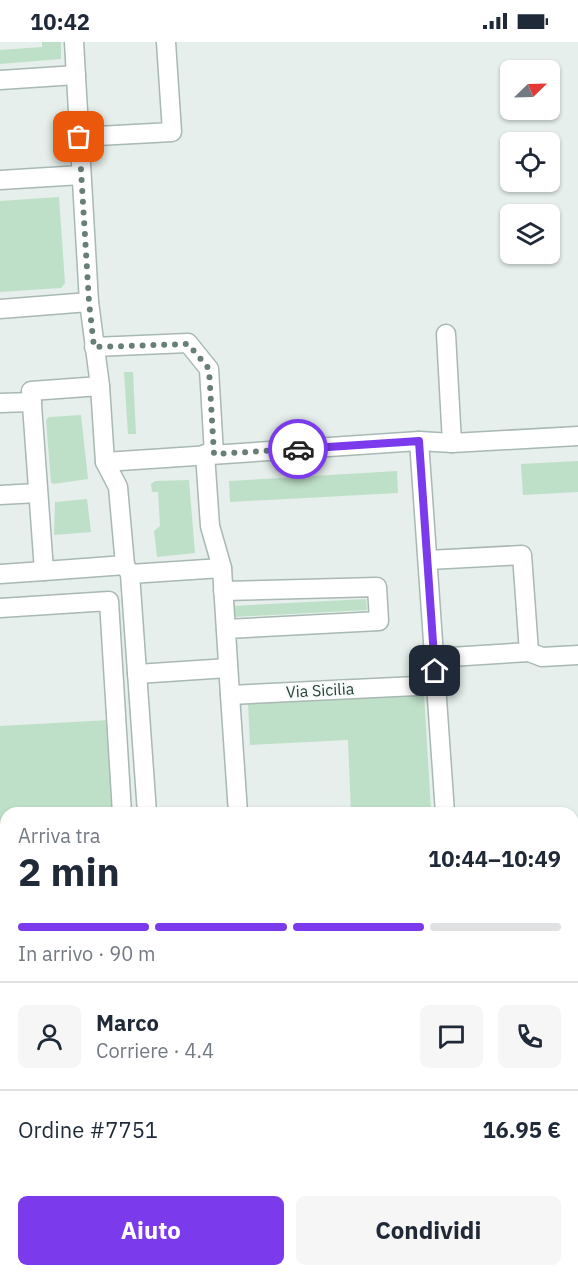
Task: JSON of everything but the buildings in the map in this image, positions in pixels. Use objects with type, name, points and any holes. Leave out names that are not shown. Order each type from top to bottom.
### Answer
[{"type":"street","points":[[74,42],[89,302],[100,386],[105,462],[118,487],[137,674],[147,807]]},
{"type":"street","points":[[79,137],[172,132],[166,42]]},
{"type":"street","points":[[0,80],[76,75]]},
{"type":"street","points":[[0,180],[81,175]]},
{"type":"street","points":[[0,309],[89,302]]},
{"type":"street","points":[[446,334],[452,443]]},
{"type":"street","points":[[94,347],[188,344],[209,369],[210,526],[222,568],[238,807]]},
{"type":"street","points":[[44,571],[31,391],[100,386]]},
{"type":"street","points":[[0,403],[32,402]]},
{"type":"street","points":[[105,462],[419,441],[452,443],[578,436]]},
{"type":"street","points":[[419,441],[445,807]]},
{"type":"street","points":[[0,495],[38,493]]},
{"type":"street","points":[[428,560],[522,555],[529,652]]},
{"type":"street","points":[[0,574],[44,571],[222,568]]},
{"type":"street","points":[[223,591],[377,586],[379,621],[226,629]]},
{"type":"street","points":[[0,608],[109,601],[122,807]]},
{"type":"street","points":[[434,658],[529,652],[542,657],[578,655]]},
{"type":"street","points":[[137,674],[228,668]]},
{"type":"street","name":"Via Sicilia","points":[[230,695],[436,685]]},
{"type":"green space","points":[[42,42],[61,42],[61,59],[0,64],[0,50],[42,47]]},
{"type":"green space","points":[[59,197],[65,283],[61,288],[0,292],[0,201]]},
{"type":"green space","points":[[124,372],[133,372],[136,434],[128,434]]},
{"type":"green space","points":[[81,415],[88,479],[53,484],[46,420],[49,417]]},
{"type":"green space","points":[[578,461],[578,492],[523,495],[521,464]]},
{"type":"green space","points":[[397,471],[398,493],[230,502],[229,481]]},
{"type":"green space","points":[[189,480],[195,553],[157,557],[154,531],[160,526],[158,492],[152,492],[151,484],[155,481]]},
{"type":"green space","points":[[87,499],[91,532],[54,535],[55,502]]},
{"type":"green space","points":[[366,599],[367,610],[233,617],[232,606]]},
{"type":"green space","points":[[424,694],[431,807],[351,807],[348,740],[250,745],[248,702]]},
{"type":"green space","points":[[109,720],[114,807],[0,807],[0,726]]},
{"type":"way so far","points":[[79,137],[94,347],[188,344],[209,369],[214,454],[298,449]]},
{"type":"route","points":[[298,449],[419,441],[435,671]]}]
